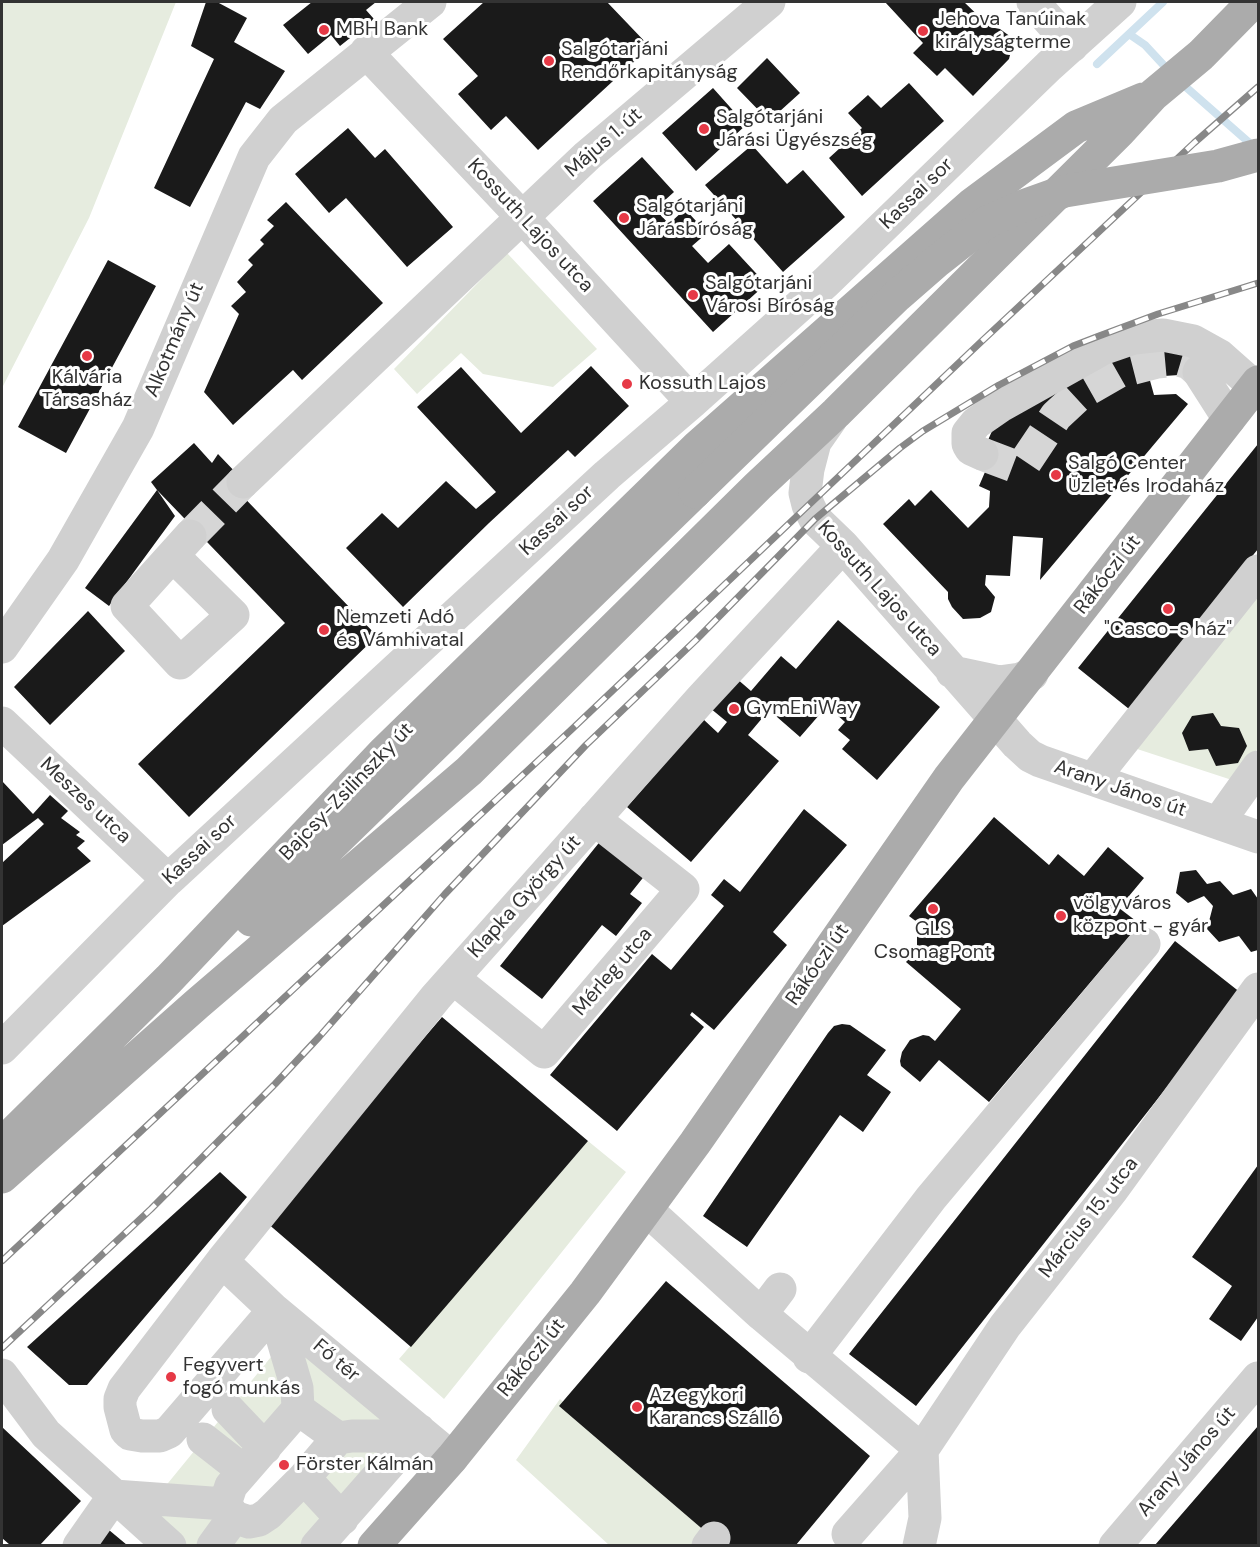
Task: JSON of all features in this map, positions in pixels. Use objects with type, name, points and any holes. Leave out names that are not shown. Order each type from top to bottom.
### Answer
[{"type":"main road","points":[[2,1177],[197,1004],[468,771],[836,413],[1153,95],[1201,55],[1253,2]]},
{"type":"main road","name":"Bajcsy-Zsilinszky út","points":[[2,1144],[169,979],[383,753],[737,410],[971,205],[1076,127],[1153,95]]},
{"type":"main road","points":[[169,979],[216,950],[278,896],[897,296],[987,222],[1065,191],[1218,166],[1258,155]]},
{"type":"main road","name":"Rákóczi út","points":[[374,1545],[452,1458],[585,1293],[646,1210],[949,778],[1257,385]]},
{"type":"main road","points":[[197,1004],[226,957],[278,896]]},
{"type":"street","name":"Alkotmány út","points":[[2,647],[63,560],[138,428],[254,157],[283,120],[430,2]]},
{"type":"street","name":"Május 1. út","points":[[243,482],[587,156],[769,2]]},
{"type":"street","points":[[1033,2],[1072,46]]},
{"type":"street","name":"Kassai sor","points":[[2,1048],[168,880],[607,475],[826,282],[1120,2]]},
{"type":"street","name":"Kossuth Lajos utca","points":[[366,52],[692,402]]},
{"type":"street","points":[[944,230],[962,229],[981,235],[997,253]]},
{"type":"street","points":[[982,454],[971,449],[968,444],[968,433],[976,423],[1002,405],[1092,354],[1134,338],[1163,335],[1193,341],[1220,356],[1257,385]]},
{"type":"street","points":[[1199,372],[1229,419]]},
{"type":"street","points":[[698,446],[692,402],[737,410]]},
{"type":"street","name":"Kossuth Lajos utca","points":[[836,413],[815,442],[808,469],[805,494],[815,519],[843,546],[995,720]]},
{"type":"street","name":"Klapka György út","points":[[274,1310],[169,1432],[160,1436],[130,1434],[124,1425],[120,1407],[122,1393],[222,1262],[453,978],[701,699],[843,546]]},
{"type":"street","points":[[1093,779],[1258,571]]},
{"type":"street","points":[[952,672],[999,682],[1020,679],[1032,674]]},
{"type":"street","name":"Arany János út","points":[[995,720],[1030,756],[1258,837]]},
{"type":"street","name":"Meszes utca","points":[[2,723],[168,880]]},
{"type":"street","points":[[1218,823],[1258,767]]},
{"type":"street","name":"Mérleg utca","points":[[453,978],[544,1052],[684,890],[594,819]]},
{"type":"street","points":[[809,1357],[931,1198],[1143,944]]},
{"type":"street","name":"Március 15. utca","points":[[848,1534],[922,1450],[1005,1326],[1112,1190],[1258,989]]},
{"type":"street","points":[[646,1210],[809,1357],[922,1450],[925,1518],[919,1545]]},
{"type":"street","name":"Fő tér","points":[[222,1262],[416,1433],[452,1458]]},
{"type":"street","points":[[760,1314],[780,1289]]},
{"type":"street","points":[[246,1522],[231,1486],[298,1409],[297,1388],[274,1310]]},
{"type":"street","points":[[2,1375],[46,1434],[170,1545]]},
{"type":"street","name":"Arany János út","points":[[1115,1545],[1258,1378]]},
{"type":"street","points":[[228,1409],[254,1459]]},
{"type":"street","points":[[298,1409],[338,1438]]},
{"type":"street","points":[[213,1545],[304,1478],[338,1438],[416,1433]]},
{"type":"street","points":[[317,1545],[416,1433]]},
{"type":"street","points":[[203,1439],[254,1459]]},
{"type":"street","points":[[304,1478],[342,1519]]},
{"type":"street","points":[[114,1496],[246,1522]]},
{"type":"street","points":[[80,1545],[114,1496]]},
{"type":"shaded area","points":[[2,2],[176,2],[89,218],[2,388]]},
{"type":"shaded area","points":[[507,253],[597,349],[553,387],[483,374],[461,353],[417,394],[394,369]]},
{"type":"shaded area","points":[[1258,584],[1258,748],[1235,781],[1131,747]]},
{"type":"shaded area","points":[[588,1141],[626,1172],[444,1399],[399,1359]]},
{"type":"shaded area","points":[[284,1341],[412,1436],[316,1545],[169,1545],[155,1499]],"holes":[[[297,1388],[352,1436],[227,1526]]]},
{"type":"shaded area","points":[[560,1399],[721,1545],[609,1545],[516,1460]]},
{"type":"building","points":[[206,2],[217,2],[247,18],[234,42],[285,71],[260,109],[246,102],[190,207],[154,188],[214,59],[191,46]]},
{"type":"building","name":"MBH Bank","points":[[312,2],[376,2],[366,10],[374,19],[340,46],[331,35],[308,54],[283,25]]},
{"type":"building","name":"Salgótarjáni Rendőrkapitányság","points":[[484,2],[607,2],[650,47],[538,150],[506,116],[491,130],[458,94],[478,76],[443,39]]},
{"type":"building","points":[[885,2],[964,2],[990,27],[1000,29],[1011,37],[1012,47],[1009,59],[973,96],[945,68],[937,76],[913,53],[923,43]]},
{"type":"building","points":[[767,58],[800,93],[769,121],[737,88]]},
{"type":"building","points":[[909,83],[944,121],[862,196],[829,158],[862,128],[848,113],[868,95],[881,108]]},
{"type":"building","name":"Salgótarjáni Járási Ügyészség","points":[[713,88],[746,125],[696,171],[662,133]]},
{"type":"building","points":[[348,128],[375,158],[385,149],[453,227],[407,267],[346,198],[329,213],[295,174]]},
{"type":"building","points":[[752,145],[787,184],[803,170],[845,217],[783,272],[705,185]]},
{"type":"building","points":[[642,157],[674,192],[655,209],[669,224],[685,209],[707,233],[692,246],[708,263],[729,244],[766,284],[713,332],[593,201]]},
{"type":"building","points":[[286,202],[383,303],[302,380],[293,370],[233,425],[204,392],[239,314],[231,306],[246,292],[237,282],[253,265],[248,260],[264,244],[260,240],[274,226],[267,220]]},
{"type":"building","name":"Kálvária Társasház","points":[[108,260],[156,286],[66,453],[18,427]]},
{"type":"building","name":"Salgó Center Üzlet és Irodaház","points":[[1187,343],[1194,374],[1149,377],[1154,395],[1176,394],[1188,404],[1040,580],[1043,538],[1013,536],[1010,576],[986,575],[985,585],[995,597],[991,612],[980,618],[963,619],[952,607],[948,599],[948,592],[883,524],[909,499],[915,506],[931,490],[968,528],[989,507],[990,491],[979,486],[988,465],[979,461],[992,431],[1080,366]]},
{"type":"building","points":[[591,366],[629,406],[575,457],[568,450],[403,607],[346,548],[382,513],[398,528],[446,481],[476,509],[496,492],[417,407],[461,367],[521,433]]},
{"type":"building","name":"Nemzeti Adó és Vámhivatal","points":[[194,443],[212,463],[218,454],[240,477],[232,485],[377,636],[189,817],[138,764],[285,623],[151,482]]},
{"type":"building","name":"\"Casco-s ház\"","points":[[1258,444],[1258,549],[1129,709],[1078,668]]},
{"type":"building","points":[[157,490],[175,516],[109,606],[85,588]]},
{"type":"building","points":[[88,611],[125,651],[50,725],[14,687]]},
{"type":"building","points":[[838,620],[940,707],[877,780],[842,749],[850,740],[838,730],[845,722],[827,706],[800,737],[769,710],[748,735],[779,761],[691,862],[627,807],[703,719],[718,733],[727,722],[710,708],[736,678],[751,691],[781,656],[796,669]]},
{"type":"building","points":[[1213,713],[1221,726],[1239,728],[1247,746],[1238,763],[1216,766],[1208,749],[1189,751],[1182,733],[1192,716]]},
{"type":"building","points":[[2,781],[33,814],[50,795],[68,811],[61,818],[80,832],[76,835],[85,841],[77,848],[91,861],[2,926],[2,863],[44,824],[38,818],[2,845]]},
{"type":"building","points":[[804,809],[847,845],[773,932],[787,945],[714,1030],[692,1012],[690,1015],[704,1027],[617,1131],[550,1075],[652,954],[671,970],[724,906],[711,895],[724,879],[740,892]]},
{"type":"building","points":[[994,817],[1049,865],[1058,854],[1084,876],[1108,847],[1144,878],[1119,908],[1140,924],[989,1102],[939,1060],[920,1082],[901,1066],[900,1061],[902,1052],[910,1040],[923,1035],[935,1041],[961,1009],[906,962],[917,950],[917,922],[909,916]]},
{"type":"building","points":[[602,839],[646,874],[630,894],[642,903],[616,936],[602,925],[542,999],[500,966]]},
{"type":"building","points":[[1196,870],[1207,884],[1220,881],[1233,895],[1251,889],[1258,899],[1258,950],[1251,952],[1239,936],[1219,942],[1207,929],[1213,906],[1204,896],[1188,903],[1176,893],[1180,872]]},
{"type":"building","points":[[1175,941],[1241,993],[916,1406],[849,1354]]},
{"type":"building","points":[[442,1017],[588,1141],[411,1347],[266,1222]]},
{"type":"building","points":[[850,1025],[886,1050],[867,1075],[891,1092],[863,1132],[840,1115],[747,1247],[703,1216],[828,1033],[834,1026]]},
{"type":"building","points":[[1258,1165],[1258,1317],[1241,1341],[1209,1319],[1232,1286],[1192,1257]]},
{"type":"building","points":[[220,1172],[247,1197],[87,1385],[69,1385],[27,1347]]},
{"type":"building","points":[[666,1281],[870,1456],[796,1545],[721,1545],[559,1406]]},
{"type":"building","points":[[1258,1426],[1258,1545],[1155,1545]]},
{"type":"building","points":[[2,1427],[81,1501],[40,1545],[10,1545],[2,1538]]},
{"type":"building","points":[[109,1530],[127,1545],[97,1545]]},
{"type":"waterway","points":[[1097,64],[1163,2]]},
{"type":"waterway","points":[[1129,34],[1145,45],[1170,72]]},
{"type":"waterway","points":[[1179,81],[1253,146]]},
{"type":"tunnel","points":[[982,454],[1019,468],[1022,467],[1056,416],[1081,393],[1118,372],[1157,362],[1179,360],[1189,363],[1199,372]]},
{"type":"tunnel","points":[[190,536],[243,482]]},
{"type":"railway","points":[[2,1261],[571,730],[983,340],[1194,143],[1258,87]]},
{"type":"railway","points":[[2,1348],[151,1209],[275,1084],[445,894],[586,745],[696,640],[815,519],[923,431],[999,385],[1073,346],[1158,314],[1258,283]]},
{"type":"place","name":"MBH Bank","points":[[324,30]]},
{"type":"place","name":"Jehova Tanúinak királyságterme","points":[[923,31]]},
{"type":"place","name":"Salgótarjáni Rendőrkapitányság","points":[[549,61]]},
{"type":"place","name":"Salgótarjáni Járási Ügyészség","points":[[704,129]]},
{"type":"place","name":"Salgótarjáni Járásbíróság","points":[[624,218]]},
{"type":"place","name":"Salgótarjáni Városi Bíróság","points":[[693,295]]},
{"type":"place","name":"Kálvária Társasház","points":[[87,356]]},
{"type":"place","name":"Kossuth Lajos","points":[[627,384]]},
{"type":"place","name":"Salgó Center Üzlet és Irodaház","points":[[1056,475]]},
{"type":"place","name":"\"Casco-s ház\"","points":[[1168,609]]},
{"type":"place","name":"Nemzeti Adó és Vámhivatal","points":[[324,630]]},
{"type":"place","name":"GymEniWay","points":[[734,709]]},
{"type":"place","name":"GLS CsomagPont","points":[[933,909]]},
{"type":"place","name":"völgyváros központ - gyár","points":[[1061,916]]},
{"type":"place","name":"Fegyvert fogó munkás","points":[[171,1377]]},
{"type":"place","name":"Az egykori Karancs Szálló","points":[[637,1407]]},
{"type":"place","name":"Förster Kálmán","points":[[284,1465]]}]
